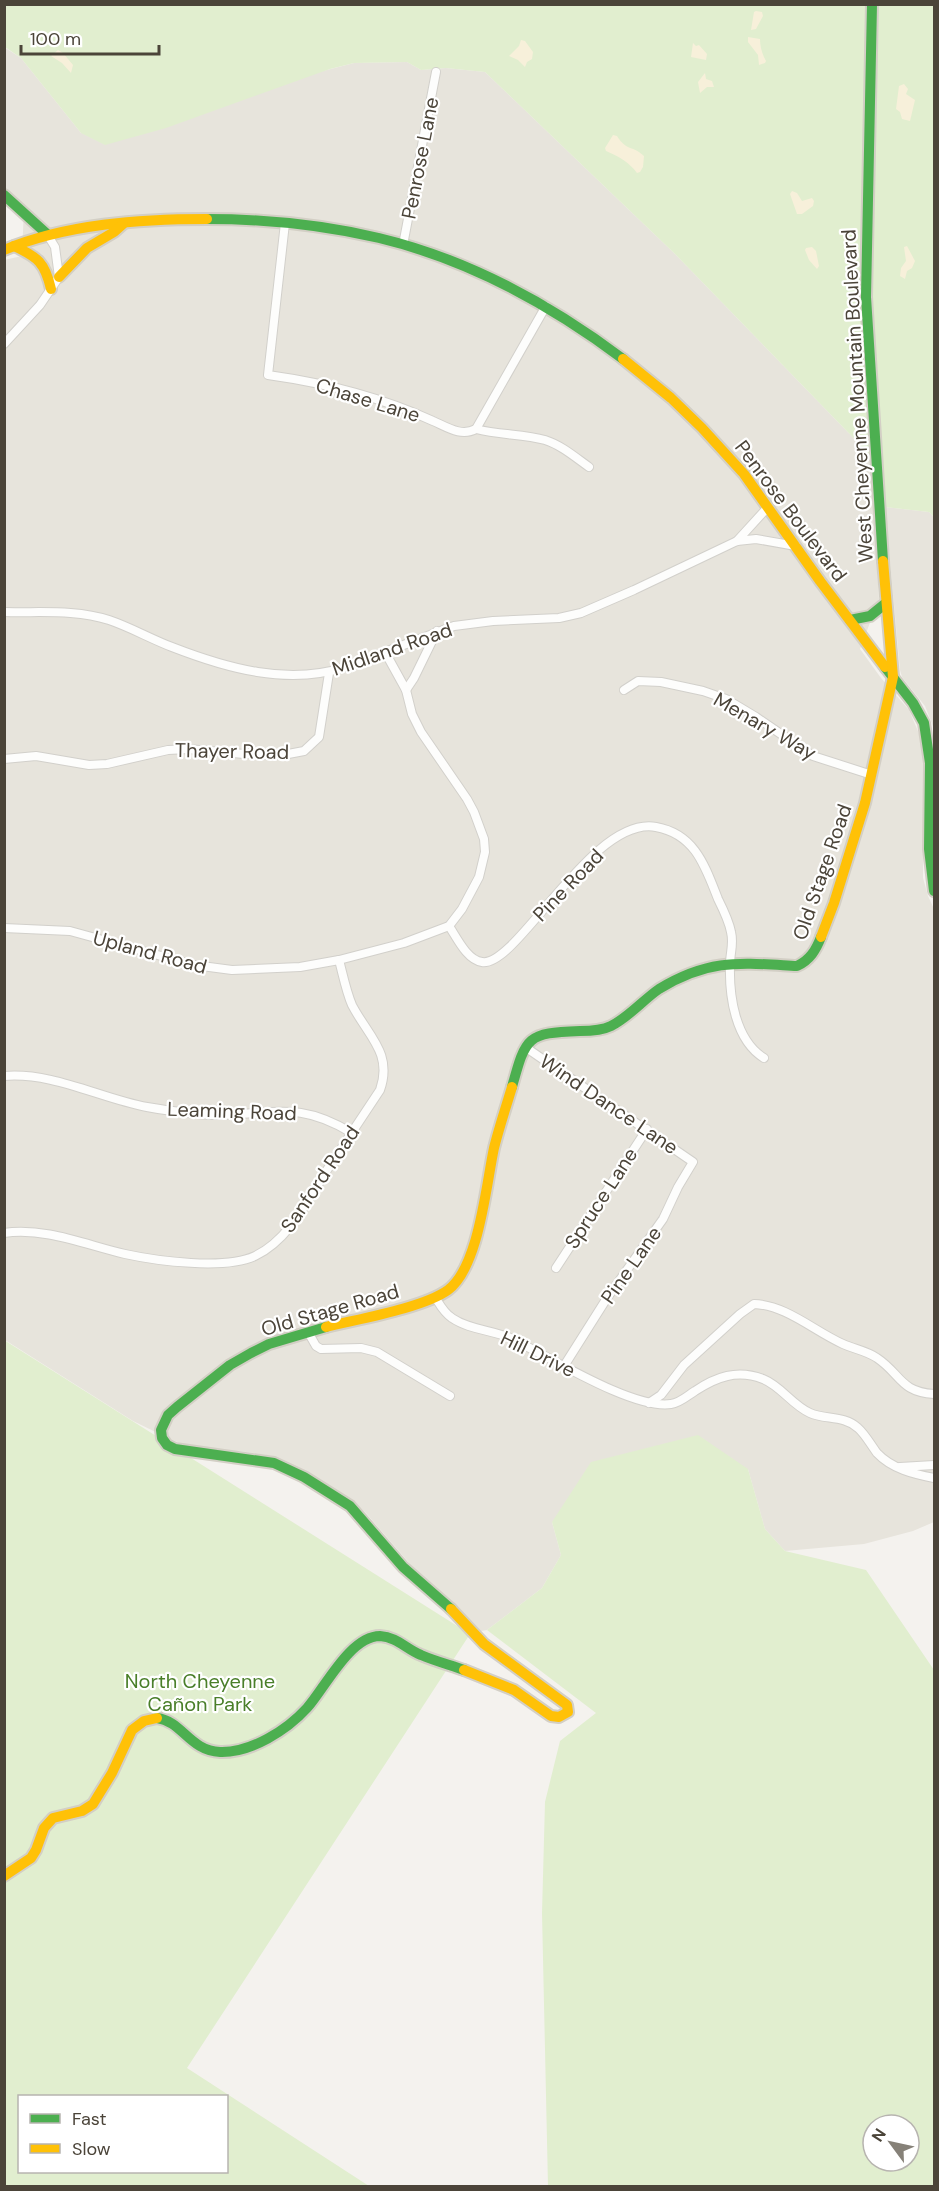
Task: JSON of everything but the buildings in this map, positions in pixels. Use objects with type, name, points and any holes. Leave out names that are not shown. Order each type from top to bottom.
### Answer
[{"type":"street","name":"West Cheyenne Mountain Boulevard","points":[[872,4],[866,297],[893,677]]},
{"type":"street","name":"Penrose Lane","points":[[402,245],[436,72]]},
{"type":"street","points":[[4,195],[47,234],[55,247],[59,277]]},
{"type":"street","name":"Penrose Boulevard","points":[[9,248],[47,234],[124,224],[201,219],[285,223],[346,231],[402,245],[468,270],[546,306],[605,344],[668,396],[733,461],[918,709],[932,742],[930,864],[934,891]]},
{"type":"street","name":"Chase Lane","points":[[285,223],[268,375],[320,384],[382,401],[454,430],[470,432],[476,429]]},
{"type":"street","points":[[4,344],[51,290],[59,277],[87,248],[124,224]]},
{"type":"street","points":[[9,248],[37,256],[51,290]]},
{"type":"street","points":[[546,306],[476,429],[544,440],[560,447],[589,467]]},
{"type":"street","name":"Midland Road","points":[[4,612],[75,614],[108,620],[174,648],[245,670],[280,675],[329,673],[437,631],[470,624],[558,618],[581,613],[737,541],[768,507]]},
{"type":"street","name":"Midland Road","points":[[737,541],[756,540],[796,546]]},
{"type":"street","points":[[850,620],[862,620],[875,615],[886,603]]},
{"type":"street","points":[[406,690],[437,631]]},
{"type":"street","points":[[386,652],[406,690],[412,714],[421,732],[467,799],[484,839],[485,852],[480,877],[462,909],[449,926]]},
{"type":"street","name":"Thayer Road","points":[[4,759],[36,756],[89,765],[107,764],[169,750],[203,749],[244,754],[295,754],[312,745],[319,737],[329,673]]},
{"type":"street","name":"Old Stage Road","points":[[4,1876],[30,1860],[35,1854],[50,1819],[61,1814],[85,1811],[99,1798],[132,1730],[145,1720],[162,1718],[171,1722],[201,1748],[211,1751],[224,1752],[244,1748],[261,1741],[294,1719],[317,1697],[349,1653],[368,1638],[377,1635],[388,1636],[417,1654],[514,1690],[555,1717],[563,1716],[568,1712],[567,1705],[561,1700],[484,1644],[450,1608],[402,1567],[358,1513],[321,1487],[274,1463],[248,1458],[203,1455],[175,1449],[167,1445],[162,1438],[161,1430],[168,1415],[230,1365],[269,1344],[400,1309],[435,1297],[448,1290],[461,1278],[473,1250],[495,1146],[519,1061],[525,1047],[535,1036],[588,1031],[611,1026],[658,990],[690,973],[730,963],[797,966],[805,962],[817,948],[853,846],[872,775],[893,677]]},
{"type":"street","name":"Menary Way","points":[[624,690],[638,681],[672,683],[703,691],[726,699],[813,756],[872,775]]},
{"type":"street","name":"Pine Road","points":[[449,926],[465,950],[476,960],[487,962],[495,959],[505,952],[598,850],[614,839],[630,831],[655,827],[677,834],[688,841],[704,863],[731,930],[732,1000],[736,1018],[747,1044],[755,1053],[764,1058]]},
{"type":"street","name":"Upland Road","points":[[4,928],[70,931],[211,969],[232,970],[300,967],[339,960],[394,946],[449,926]]},
{"type":"street","name":"Sanford Road","points":[[4,1233],[52,1235],[128,1255],[154,1259],[217,1263],[242,1260],[266,1250],[285,1233],[352,1133],[380,1090],[385,1071],[384,1060],[379,1048],[351,1002],[339,960]]},
{"type":"street","name":"Wind Dance Lane","points":[[525,1047],[647,1128],[693,1162]]},
{"type":"street","name":"Leaming Road","points":[[4,1076],[25,1076],[56,1081],[124,1102],[171,1111],[219,1115],[301,1112],[331,1120],[352,1133]]},
{"type":"street","name":"Spruce Lane","points":[[556,1268],[647,1128]]},
{"type":"street","name":"Pine Lane","points":[[564,1366],[613,1290],[663,1219],[678,1186],[693,1162]]},
{"type":"street","name":"Hill Drive","points":[[435,1297],[443,1310],[459,1322],[508,1338],[616,1391],[649,1403]]},
{"type":"street","points":[[649,1403],[661,1395],[684,1365],[754,1304],[773,1308],[843,1344],[870,1354],[881,1360],[918,1393],[934,1394]]},
{"type":"street","points":[[308,1332],[316,1346],[321,1349],[361,1348],[377,1352],[450,1396]]},
{"type":"street","points":[[649,1403],[670,1404],[683,1400],[713,1380],[727,1375],[754,1376],[778,1388],[808,1412],[818,1416],[837,1418],[857,1427],[879,1455],[899,1468],[912,1474],[934,1478]]},
{"type":"street","points":[[899,1468],[934,1465]]},
{"type":"shaded area","points":[[4,47],[21,58],[81,133],[354,63],[407,62],[421,70],[446,68],[485,72],[675,254],[870,455],[879,599],[860,649],[909,710],[923,743],[923,878],[934,909],[934,1522],[913,1531],[864,1544],[785,1551],[765,1529],[748,1469],[552,1522],[561,1555],[542,1588],[487,1630],[481,1631],[457,1606],[423,1579],[365,1512],[347,1497],[305,1471],[273,1456],[240,1451],[210,1451],[170,1439],[133,1421],[5,1340],[4,260],[22,256],[24,207],[5,188]]},
{"type":"shaded area","points":[[885,507],[929,512],[934,517],[934,729],[925,706],[902,677],[900,670]]},
{"type":"green space","points":[[4,5],[934,5],[934,517],[929,512],[885,507],[882,461],[870,455],[675,254],[485,72],[446,68],[421,70],[407,62],[354,63],[330,69],[166,128],[105,145],[81,133],[21,58],[5,47]]},
{"type":"green space","name":"North Cheyenne Cañon Park","points":[[4,1340],[470,1634],[187,2068],[369,2186],[5,2186]]},
{"type":"green space","points":[[698,1435],[748,1469],[765,1529],[785,1551],[866,1570],[934,1670],[934,2186],[548,2186],[542,1913],[545,1802],[560,1741],[596,1713],[487,1630],[542,1588],[561,1555],[552,1522],[591,1462]]},
{"type":"sand","points":[[754,12],[762,12],[763,16],[756,29],[751,30]]},
{"type":"sand","points":[[748,37],[760,39],[765,63],[759,65],[758,55],[748,42]]},
{"type":"sand","points":[[521,40],[525,41],[533,52],[532,59],[525,67],[518,60],[509,56],[519,46]]},
{"type":"sand","points":[[693,43],[696,46],[699,45],[707,54],[706,60],[691,57]]},
{"type":"sand","points":[[58,50],[73,65],[71,73],[51,56]]},
{"type":"sand","points":[[705,73],[706,79],[712,81],[714,87],[707,87],[700,93],[698,82]]},
{"type":"sand","points":[[904,84],[908,89],[906,94],[915,100],[910,121],[902,119],[900,112],[896,109],[899,86]]},
{"type":"sand","points":[[613,135],[644,156],[640,172],[637,173],[623,160],[606,151],[605,148]]},
{"type":"sand","points":[[792,191],[797,193],[802,201],[812,198],[813,206],[802,214],[797,214],[790,194]]},
{"type":"sand","points":[[907,246],[915,261],[912,268],[907,271],[905,279],[900,276],[901,268],[906,261],[904,247]]},
{"type":"sand","points":[[812,247],[816,251],[819,266],[817,269],[809,260],[805,250]]},
{"type":"traffic: fast","points":[[872,4],[866,297],[883,561]]},
{"type":"traffic: fast","points":[[4,195],[47,234]]},
{"type":"traffic: fast","points":[[207,219],[315,226],[358,233],[412,247],[476,271],[507,286],[567,320],[623,359]]},
{"type":"traffic: fast","points":[[850,620],[870,616],[886,603]]},
{"type":"traffic: fast","points":[[885,667],[913,703],[924,723],[930,763],[929,849],[934,891]]},
{"type":"traffic: fast","points":[[512,1087],[526,1047],[539,1036],[608,1027],[624,1018],[659,989],[677,979],[710,967],[742,964],[797,966],[812,954],[821,937]]},
{"type":"traffic: fast","points":[[326,1327],[269,1344],[230,1365],[168,1415],[161,1430],[162,1438],[167,1445],[175,1449],[274,1463],[304,1477],[350,1506],[403,1567],[451,1609]]},
{"type":"traffic: fast","points":[[157,1718],[173,1724],[201,1747],[220,1752],[244,1749],[268,1739],[299,1716],[339,1664],[358,1644],[369,1638],[380,1636],[396,1641],[416,1653],[464,1670]]},
{"type":"traffic: slow","points":[[4,250],[52,234],[104,225],[156,220],[207,219]]},
{"type":"traffic: slow","points":[[59,277],[87,248],[123,224]]},
{"type":"traffic: slow","points":[[14,246],[39,262],[46,273],[51,289]]},
{"type":"traffic: slow","points":[[623,359],[671,398],[744,474],[885,667]]},
{"type":"traffic: slow","points":[[821,937],[865,803],[893,677],[883,561]]},
{"type":"traffic: slow","points":[[326,1327],[423,1302],[448,1290],[459,1279],[474,1245],[480,1224],[494,1148],[512,1087]]},
{"type":"traffic: slow","points":[[451,1609],[484,1644],[567,1705],[568,1712],[559,1717],[551,1716],[514,1690],[464,1670]]},
{"type":"traffic: slow","points":[[4,1876],[31,1858],[44,1828],[53,1818],[82,1811],[93,1804],[112,1773],[132,1730],[144,1721],[157,1718]]}]
